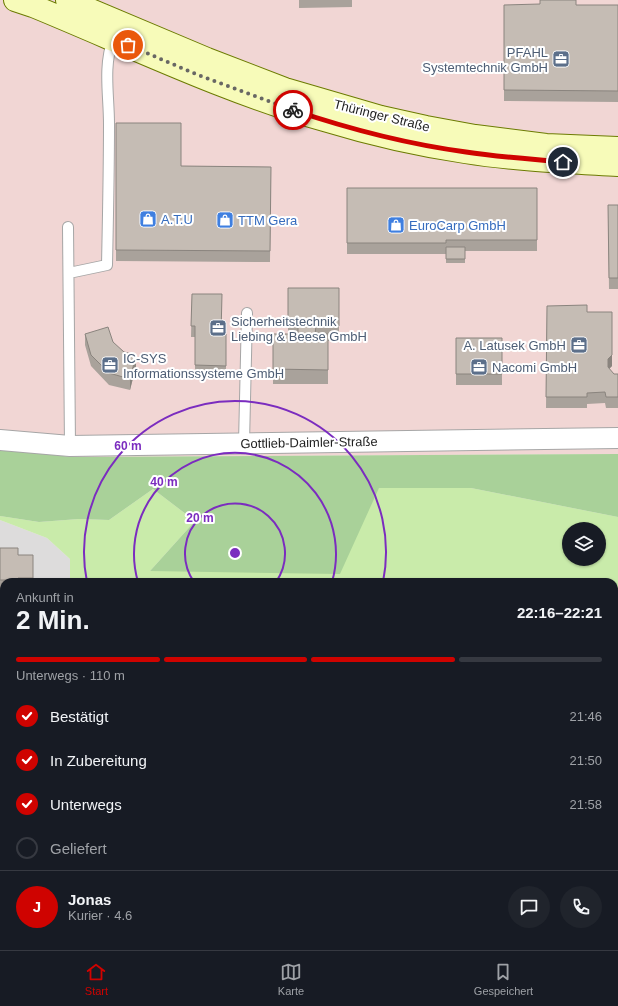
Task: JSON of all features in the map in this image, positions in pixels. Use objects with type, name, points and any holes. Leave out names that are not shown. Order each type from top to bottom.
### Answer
[{"type":"main road","name":"Thüringer Straße","points":[[15,0],[207,59],[285,89],[381,117],[426,128],[475,136],[546,144],[618,148]]},
{"type":"main road","name":"Thüringer Straße","points":[[67,0],[117,31],[198,75],[276,105],[323,120],[373,134],[422,145],[466,152],[548,161],[618,165]]},
{"type":"street","name":"Gottlieb-Daimler-Straße","points":[[0,440],[70,446],[618,438]]},
{"type":"lane","points":[[69,273],[107,265],[109,124],[107,69],[108,52],[117,31]]},
{"type":"lane","points":[[68,227],[70,446]]},
{"type":"lane","points":[[244,443],[247,313]]},
{"type":"shaded area","points":[[0,0],[618,0],[618,454],[72,457],[0,449]]},
{"type":"shaded area","points":[[0,520],[47,538],[70,559],[70,578],[0,578]]},
{"type":"green space","points":[[0,449],[72,457],[618,454],[618,517],[471,488],[379,488],[340,574],[150,571],[195,521],[153,489],[109,520],[79,519],[39,522],[0,516]]},
{"type":"green space","points":[[379,488],[471,488],[618,517],[618,578],[70,578],[70,559],[47,538],[0,520],[0,516],[39,522],[79,519],[109,520],[153,489],[195,521],[150,571]]},
{"type":"building","name":"PFAHL Systemtechnik GmbH","points":[[540,0],[576,0],[576,5],[618,5],[618,91],[504,90],[504,5],[540,4]]},
{"type":"building","points":[[116,123],[181,123],[181,166],[271,167],[270,251],[116,250]]},
{"type":"building","points":[[347,188],[537,188],[537,240],[446,240],[446,243],[347,243]]},
{"type":"building","points":[[608,205],[618,205],[618,278],[609,278]]},
{"type":"building","points":[[446,247],[465,247],[465,259],[446,259]]},
{"type":"building","points":[[288,288],[339,288],[339,326],[316,326],[315,334],[328,334],[328,370],[273,369],[273,334],[298,334],[298,326],[288,326]]},
{"type":"building","points":[[192,294],[222,294],[221,334],[226,334],[226,366],[195,365],[195,326],[191,326]]},
{"type":"building","name":"A. Latusek GmbH","points":[[587,305],[587,312],[612,312],[612,355],[608,359],[608,367],[614,374],[618,374],[618,397],[606,397],[605,392],[587,393],[587,397],[546,397],[547,306]]},
{"type":"building","name":"IC-SYS Informationssysteme GmbH","points":[[108,327],[113,342],[124,352],[136,355],[130,379],[109,373],[91,355],[85,334]]},
{"type":"building","name":"Nacomi GmbH","points":[[456,338],[502,338],[502,374],[456,374]]},
{"type":"building","points":[[0,548],[18,548],[18,555],[33,555],[33,578],[0,578]]},
{"type":"way so far","points":[[128,45],[198,75],[293,110]]},
{"type":"place","name":"PFAHL Systemtechnik GmbH","points":[[561,59]]},
{"type":"place","name":"A.T.U","points":[[148,219]]},
{"type":"place","name":"TTM Gera","points":[[225,220]]},
{"type":"place","name":"EuroCarp GmbH","points":[[396,225]]},
{"type":"place","name":"Sicherheitstechnik Liebing & Beese GmbH","points":[[218,328]]},
{"type":"place","name":"A. Latusek GmbH","points":[[579,345]]},
{"type":"place","name":"IC-SYS Informationssysteme GmbH","points":[[110,365]]},
{"type":"place","name":"Nacomi GmbH","points":[[479,367]]},
{"type":"route","points":[[293,110],[373,134],[422,145],[510,158],[563,162]]}]
